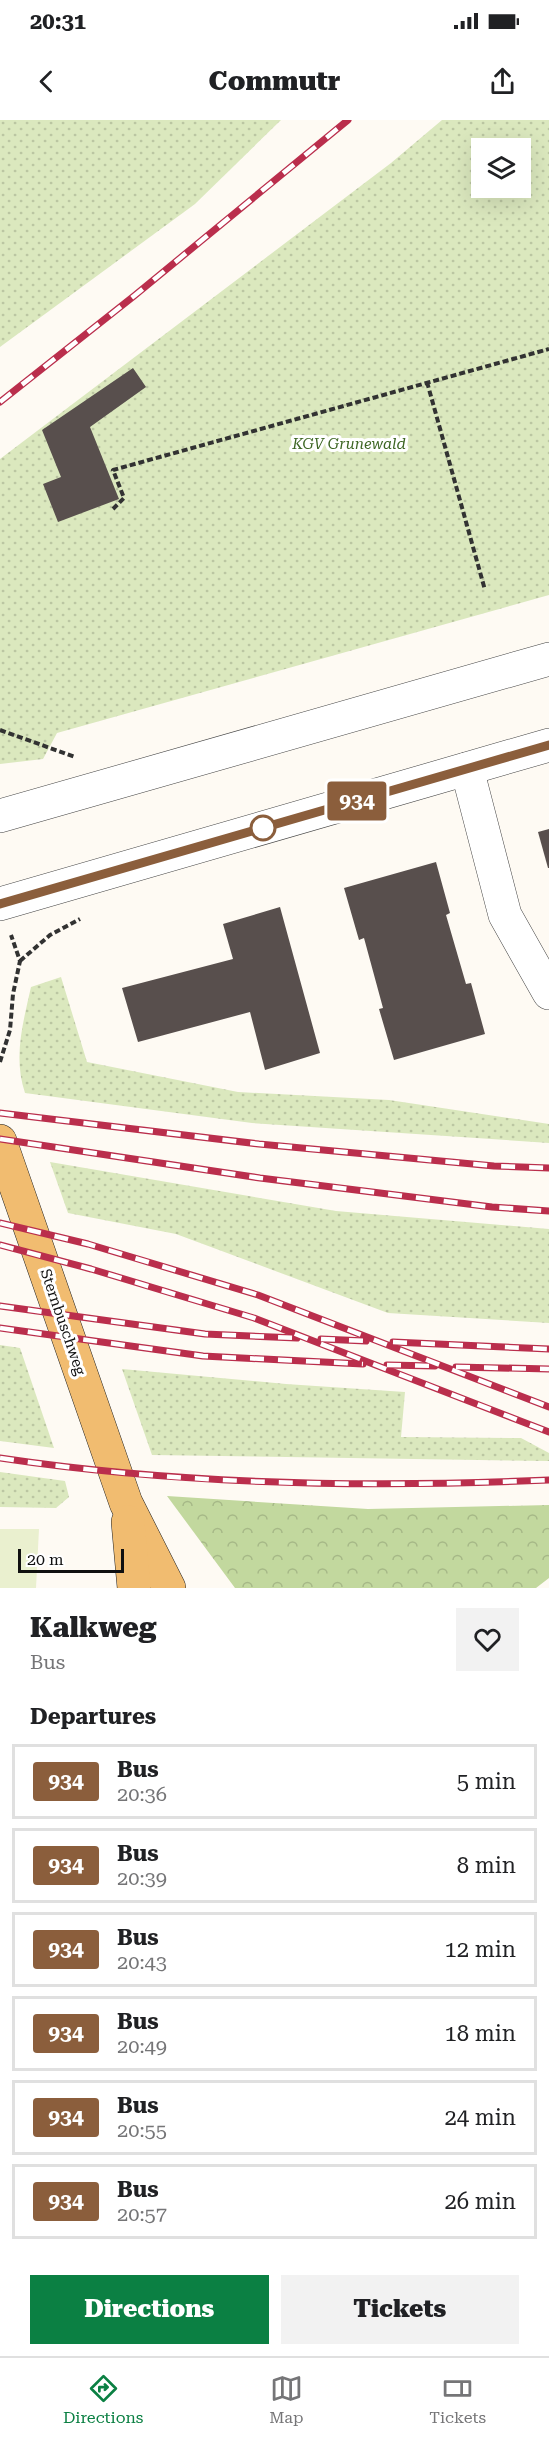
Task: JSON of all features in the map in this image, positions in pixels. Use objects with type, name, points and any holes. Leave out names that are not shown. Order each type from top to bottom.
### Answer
[{"type":"main road","name":"Sternbuschweg","points":[[0,1142],[126,1503],[169,1588]]},
{"type":"main road","name":"Sternbuschweg","points":[[126,1503],[134,1588]]},
{"type":"street","points":[[0,816],[549,659]]},
{"type":"street","points":[[1,904],[549,745]]},
{"type":"street","points":[[467,769],[505,915],[549,993]]},
{"type":"path","points":[[113,509],[124,498],[113,470],[549,349]]},
{"type":"path","points":[[427,382],[485,590]]},
{"type":"path","points":[[0,730],[81,759]]},
{"type":"path","points":[[0,1062],[10,1030],[13,994],[20,961],[1,904]]},
{"type":"green space","points":[[0,120],[281,120],[195,204],[0,347]]},
{"type":"green space","name":"KGV Grunewald","points":[[442,120],[549,120],[549,595],[57,733],[43,759],[0,764],[0,459],[391,163]]},
{"type":"green space","points":[[61,977],[87,1062],[238,1092],[389,1100],[549,1124],[549,1143],[252,1123],[25,1093],[21,1080],[20,1040],[31,987]]},
{"type":"green space","points":[[50,1162],[336,1211],[549,1229],[549,1323],[388,1313],[176,1234],[68,1213]]},
{"type":"green space","points":[[0,1345],[20,1348],[54,1448],[0,1441]]},
{"type":"green space","points":[[122,1369],[405,1392],[401,1437],[521,1438],[549,1453],[549,1461],[152,1455]]},
{"type":"green space","points":[[0,1472],[65,1481],[69,1497],[56,1508],[0,1507]]},
{"type":"green space","points":[[167,1496],[368,1509],[549,1505],[549,1578],[536,1588],[235,1588]]},
{"type":"green space","points":[[0,1529],[39,1529],[36,1588],[0,1588]]},
{"type":"building","points":[[133,368],[146,387],[90,427],[119,499],[58,522],[43,484],[61,477],[42,430]]},
{"type":"building","points":[[549,829],[549,868],[548,868],[538,832]]},
{"type":"building","points":[[436,862],[450,913],[446,915],[466,984],[471,983],[485,1034],[394,1060],[379,1009],[383,1008],[364,938],[359,940],[344,888]]},
{"type":"building","points":[[280,907],[320,1053],[265,1070],[250,1012],[138,1042],[122,988],[233,959],[223,924]]},
{"type":"railway","points":[[0,402],[134,296],[348,120]]},
{"type":"railway","points":[[0,1113],[259,1144],[494,1166],[549,1168]]},
{"type":"railway","points":[[0,1139],[260,1178],[492,1207],[549,1211]]},
{"type":"railway","points":[[0,1223],[88,1244],[258,1295],[549,1407]]},
{"type":"railway","points":[[0,1245],[91,1269],[254,1318],[549,1432]]},
{"type":"railway","points":[[0,1306],[205,1334],[297,1338]]},
{"type":"railway","points":[[0,1328],[203,1356],[363,1364]]},
{"type":"railway","points":[[321,1339],[366,1341]]},
{"type":"railway","points":[[393,1342],[549,1349]]},
{"type":"railway","points":[[387,1365],[435,1366]]},
{"type":"railway","points":[[456,1367],[549,1369]]},
{"type":"railway","points":[[0,1458],[136,1474],[274,1482],[411,1484],[549,1480]]},
{"type":"bus line","name":"934","points":[[0,904],[549,745]]}]
